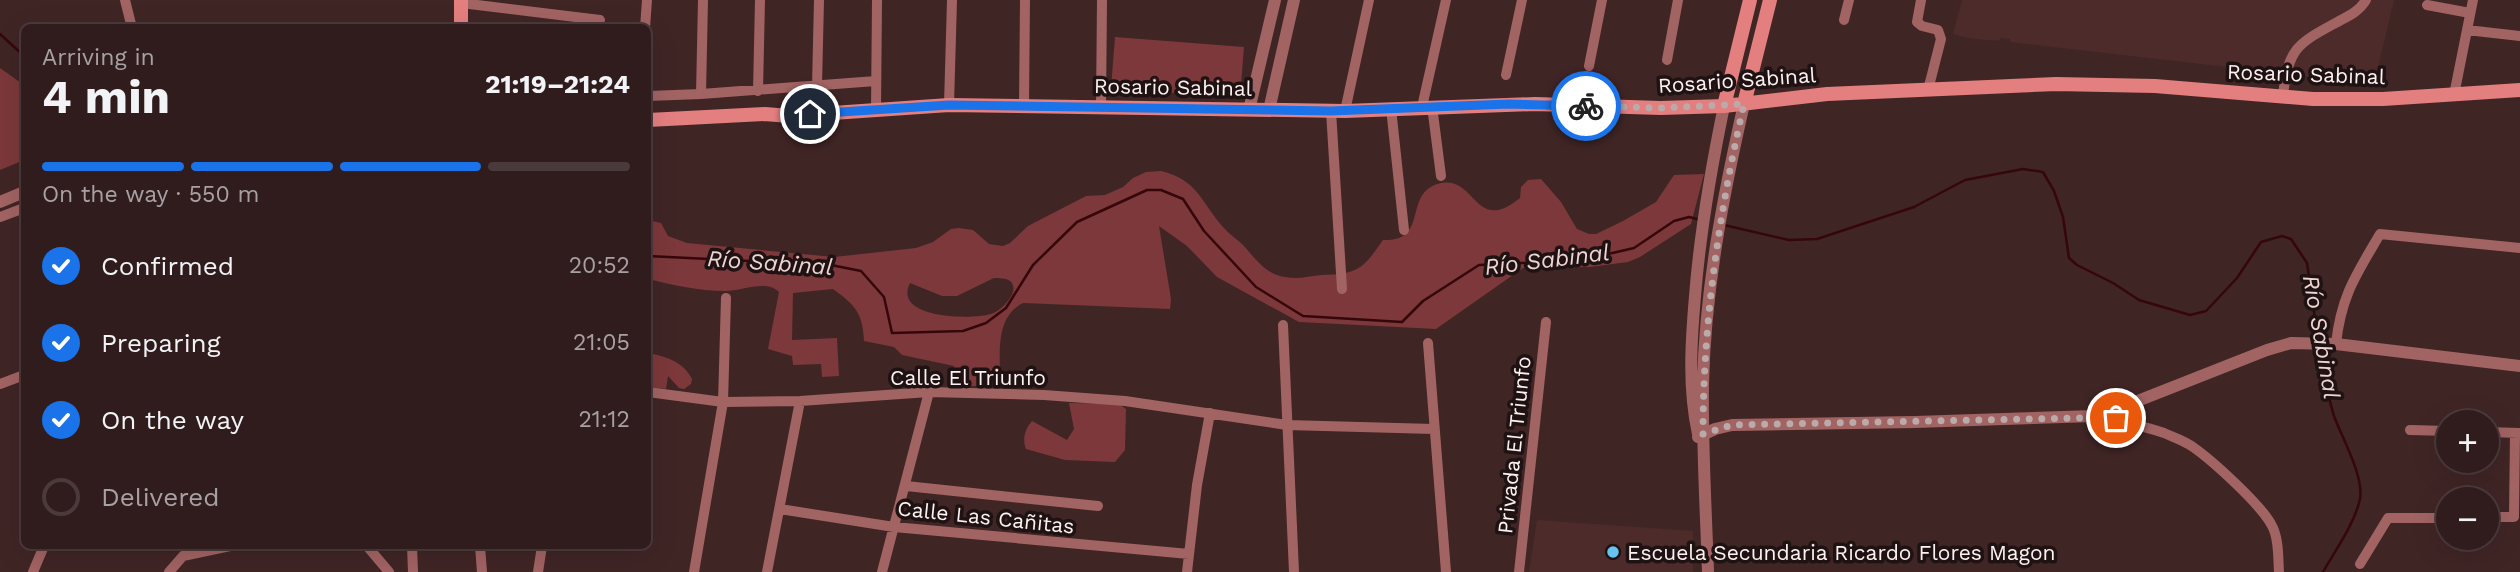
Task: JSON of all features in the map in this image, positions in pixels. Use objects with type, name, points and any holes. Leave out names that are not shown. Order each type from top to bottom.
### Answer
[{"type":"main road","points":[[1724,106],[1750,0]]},
{"type":"main road","points":[[1744,104],[1770,0]]},
{"type":"main road","points":[[461,1],[461,24]]},
{"type":"main road","name":"Rosario Sabinal","points":[[651,120],[765,114],[789,116],[949,105],[1338,111],[1535,104],[1661,108],[1724,106],[1827,94],[2056,84],[2155,86],[2283,96],[2372,99],[2520,90]]},
{"type":"main road","name":"Rosario Sabinal","points":[[651,127],[779,122],[789,116]]},
{"type":"street","points":[[125,0],[131,24]]},
{"type":"street","points":[[645,24],[647,0]]},
{"type":"street","points":[[701,94],[703,0]]},
{"type":"street","points":[[758,90],[760,0]]},
{"type":"street","points":[[817,86],[818,0]]},
{"type":"street","points":[[876,109],[877,0]]},
{"type":"street","points":[[949,105],[952,0]]},
{"type":"street","points":[[1024,105],[1025,0]]},
{"type":"street","points":[[1101,106],[1102,0]]},
{"type":"street","points":[[1249,110],[1275,0]]},
{"type":"street","points":[[1269,110],[1294,0]]},
{"type":"street","points":[[1342,289],[1338,111],[1369,0]]},
{"type":"street","points":[[1441,176],[1427,106],[1446,0]]},
{"type":"street","points":[[1506,75],[1522,0]]},
{"type":"street","points":[[1589,66],[1602,0]]},
{"type":"street","points":[[1667,60],[1678,0]]},
{"type":"street","points":[[1844,20],[1849,0]]},
{"type":"street","points":[[1921,0],[1917,22],[1938,30],[1941,39],[1928,90]]},
{"type":"street","points":[[2283,96],[2288,64],[2298,46],[2354,13],[2366,0]]},
{"type":"street","points":[[2454,95],[2473,0]]},
{"type":"street","points":[[461,1],[600,20]]},
{"type":"street","points":[[2427,5],[2470,13]]},
{"type":"street","points":[[2467,30],[2520,36]]},
{"type":"street","points":[[651,96],[876,81]]},
{"type":"street","points":[[1701,435],[1706,342],[1716,246],[1744,104]]},
{"type":"street","points":[[1708,572],[1704,455],[1691,402],[1690,343],[1699,244],[1724,106]]},
{"type":"street","points":[[1391,108],[1404,230]]},
{"type":"street","points":[[0,202],[21,195]]},
{"type":"street","points":[[0,217],[21,209]]},
{"type":"street","points":[[2334,344],[2348,287],[2380,234],[2520,248]]},
{"type":"street","points":[[694,572],[723,402],[726,298]]},
{"type":"street","name":"Privada El Triunfo","points":[[1519,572],[1546,322]]},
{"type":"street","points":[[1283,325],[1294,572]]},
{"type":"street","points":[[1690,343],[1706,342]]},
{"type":"street","points":[[1701,435],[1732,425],[2080,418],[2108,413],[2267,350],[2302,342],[2520,366]]},
{"type":"street","points":[[1428,343],[1447,572]]},
{"type":"street","points":[[0,384],[21,376]]},
{"type":"street","name":"Calle El Triunfo","points":[[651,392],[723,402],[800,401],[929,392],[1044,395],[1125,401],[1287,425],[1434,429]]},
{"type":"street","points":[[882,572],[929,392]]},
{"type":"street","points":[[767,572],[800,401]]},
{"type":"street","points":[[1187,572],[1197,485],[1210,413]]},
{"type":"street","points":[[2108,413],[2192,446],[2220,469],[2273,526],[2279,572]]},
{"type":"street","points":[[2410,430],[2436,431]]},
{"type":"street","points":[[2499,432],[2517,433],[2514,517],[2499,517]]},
{"type":"street","points":[[906,486],[1098,506]]},
{"type":"street","name":"Calle Las Cañitas","points":[[780,509],[894,527],[1189,554]]},
{"type":"street","points":[[2360,564],[2388,518],[2436,518]]},
{"type":"street","points":[[33,572],[43,549]]},
{"type":"street","points":[[169,572],[183,556],[214,549]]},
{"type":"street","points":[[370,549],[389,572]]},
{"type":"street","points":[[412,549],[413,572]]},
{"type":"street","points":[[480,549],[482,572]]},
{"type":"street","points":[[538,572],[541,549]]},
{"type":"shaded area","points":[[1962,0],[2394,0],[2374,84],[2010,42],[2010,39],[2000,38],[1999,41],[1968,38],[1953,34]]},
{"type":"shaded area","points":[[1115,37],[1244,47],[1240,98],[1111,88]]},
{"type":"shaded area","points":[[0,68],[21,83],[21,161],[0,170]]},
{"type":"shaded area","points":[[1161,171],[1183,180],[1198,193],[1223,227],[1261,265],[1272,273],[1294,278],[1344,273],[1358,268],[1370,258],[1383,240],[1398,238],[1407,233],[1422,196],[1429,188],[1441,183],[1453,183],[1484,208],[1494,210],[1505,208],[1520,198],[1521,187],[1528,180],[1541,179],[1561,202],[1577,229],[1596,234],[1656,202],[1674,175],[1704,174],[1691,224],[1640,257],[1628,262],[1590,267],[1523,268],[1436,329],[1299,322],[1217,277],[1187,246],[1159,226],[1171,299],[1170,309],[1023,303],[1013,310],[1003,328],[1000,386],[955,386],[954,366],[902,355],[894,347],[864,341],[860,316],[847,300],[833,289],[793,293],[792,340],[837,338],[839,376],[822,377],[821,364],[793,365],[792,356],[768,349],[779,292],[774,288],[761,286],[715,291],[651,280],[651,221],[661,223],[668,236],[687,243],[834,257],[916,248],[933,242],[951,229],[959,228],[973,230],[989,244],[1003,246],[1028,226],[1086,196],[1105,195],[1123,187],[1146,172]],"holes":[[[994,278],[1004,279],[1013,285],[1012,295],[999,309],[981,316],[936,314],[912,304],[907,295],[910,283],[942,296],[957,296]]]},
{"type":"shaded area","points":[[651,354],[679,364],[692,379],[691,384],[684,389],[679,388],[668,376],[666,389],[651,387]]},
{"type":"shaded area","points":[[1069,403],[1119,404],[1126,409],[1125,450],[1115,462],[1065,460],[1026,449],[1025,434],[1032,421],[1067,440],[1074,429]]},
{"type":"shaded area","name":"Escuela Secundaria Ricardo Flores Magon","points":[[1537,520],[1693,531],[1693,572],[1529,572]]},
{"type":"waterway","name":"Río Sabinal","points":[[0,34],[21,53]]},
{"type":"waterway","name":"Río Sabinal","points":[[1724,225],[1789,240],[1817,239],[1914,207],[1965,180],[2023,169],[2043,172],[2054,191],[2063,217],[2069,258],[2139,300],[2190,315],[2206,311],[2237,278],[2261,242],[2282,236],[2291,239],[2307,263],[2318,340]]},
{"type":"waterway","name":"Río Sabinal","points":[[651,256],[831,265],[861,271],[884,297],[892,333],[963,331],[986,323],[1006,308],[1033,265],[1077,222],[1147,190],[1161,190],[1183,199],[1204,231],[1256,287],[1303,316],[1402,322],[1423,301],[1479,265],[1582,260],[1634,248],[1674,221],[1689,217],[1701,220]]},
{"type":"waterway","name":"Río Sabinal","points":[[2319,346],[2334,416],[2356,468],[2360,490],[2354,518],[2323,572]]},
{"type":"way so far","points":[[1586,106],[1661,108],[1744,104],[1716,246],[1703,383],[1703,434],[1732,425],[2080,418],[2108,413],[2116,418]]},
{"type":"place","name":"Escuela Secundaria Ricardo Flores Magon","points":[[1613,552]]},
{"type":"route","points":[[810,114],[949,105],[1331,111],[1509,104],[1586,106]]}]
